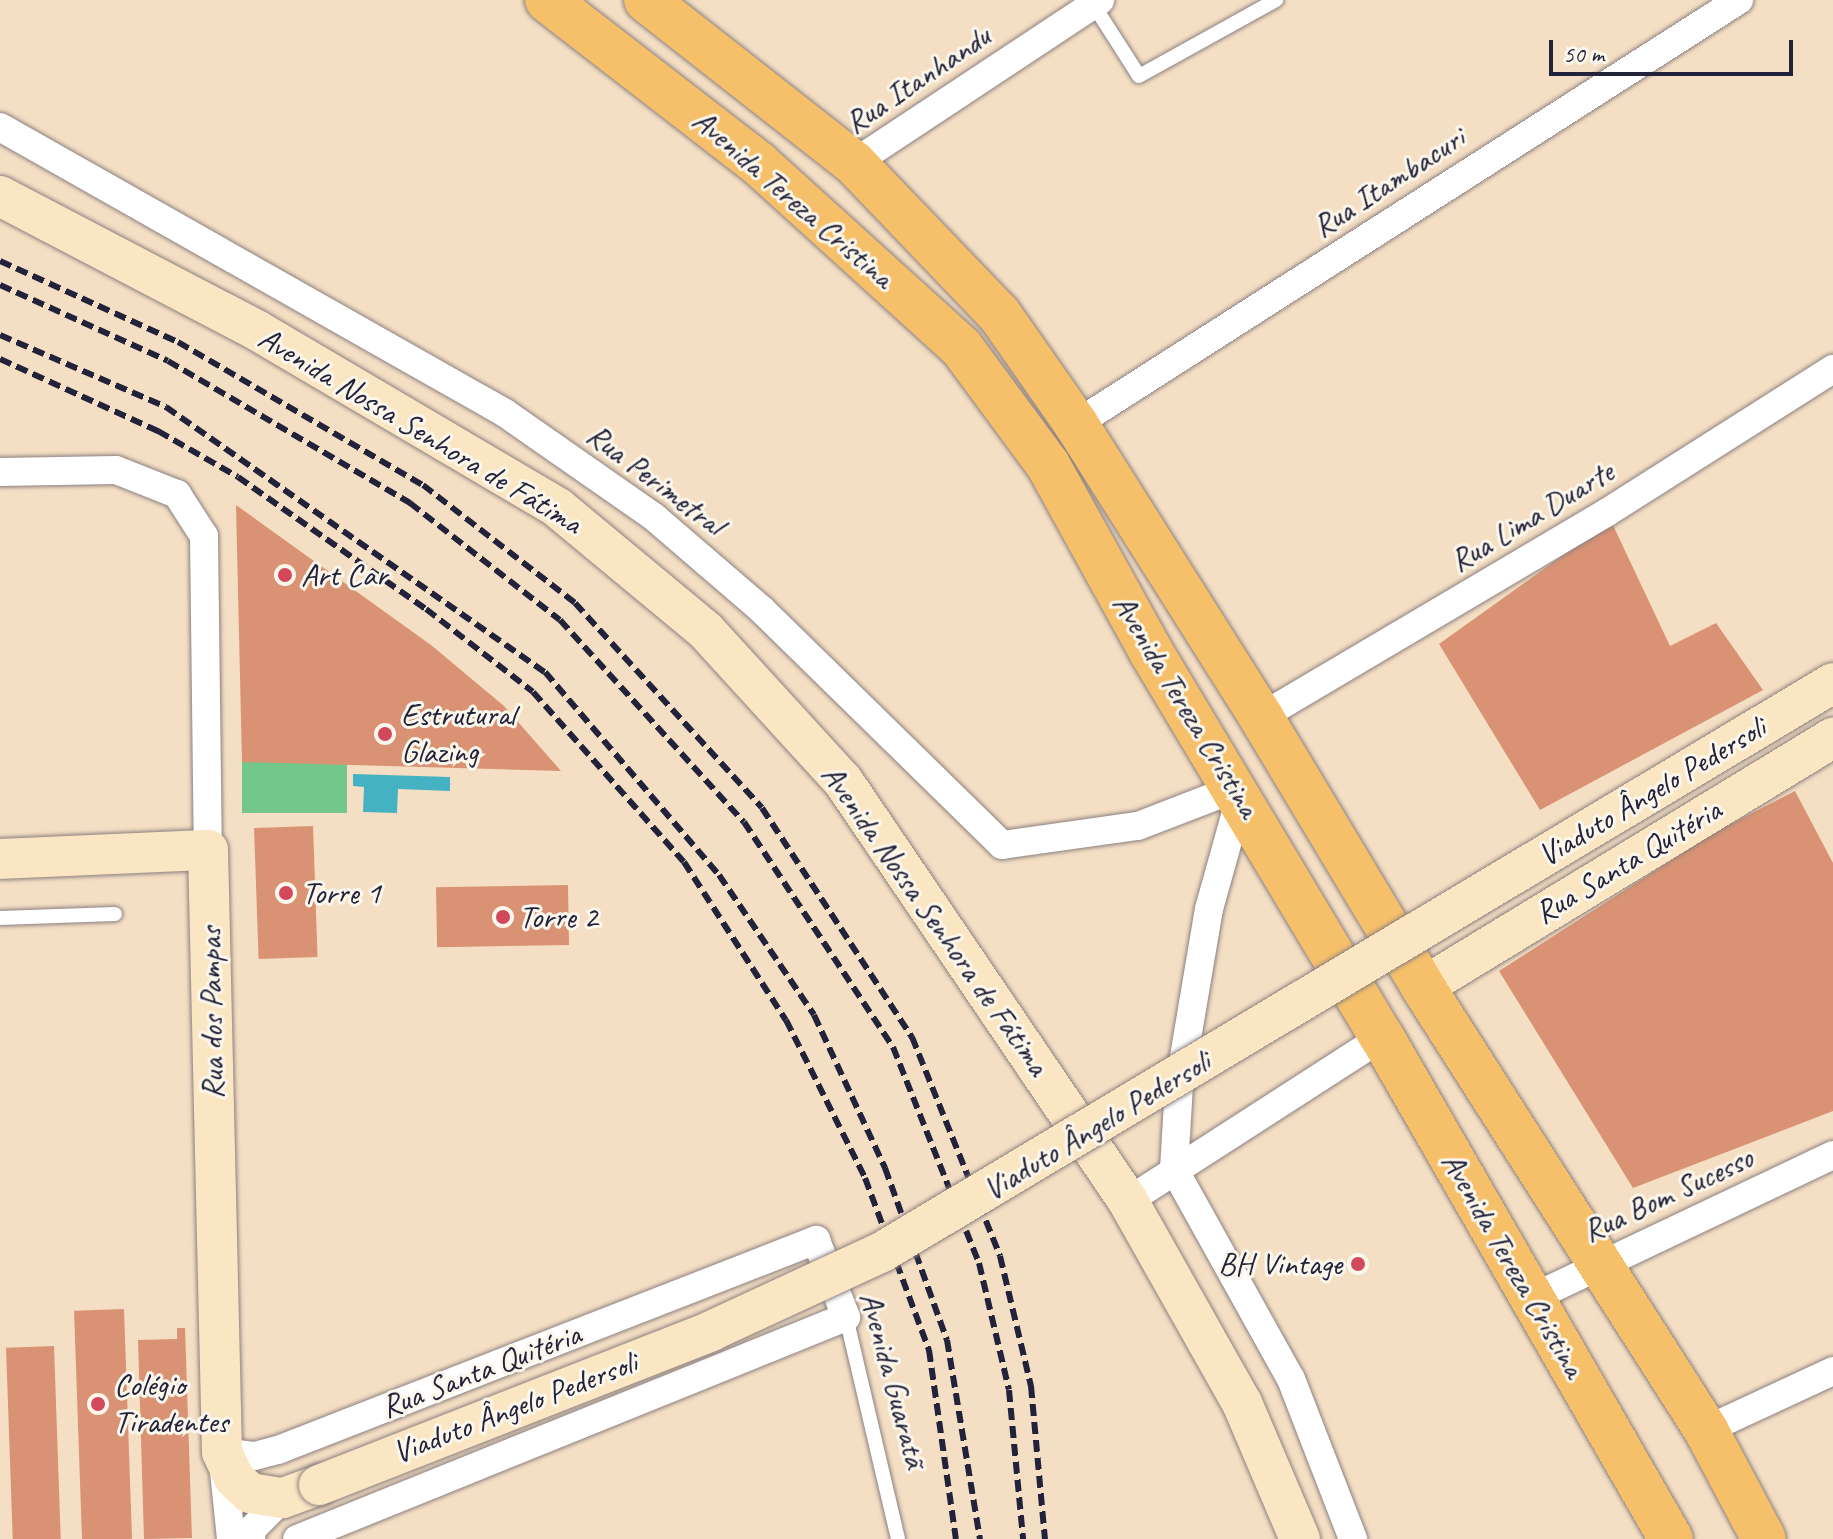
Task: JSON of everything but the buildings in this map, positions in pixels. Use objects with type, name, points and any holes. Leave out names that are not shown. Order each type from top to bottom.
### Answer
[{"type":"highway","name":"Avenida Tereza Cristina","points":[[547,0],[758,163],[961,347],[1048,465],[1671,1539]]},
{"type":"highway","name":"Avenida Tereza Cristina","points":[[646,0],[854,163],[999,314],[1076,424],[1261,717],[1423,987],[1706,1430],[1764,1539]]},
{"type":"street","name":"Rua Itambacuri","points":[[1076,424],[1739,0]]},
{"type":"street","name":"Rua Itanhandu","points":[[854,163],[1096,2]]},
{"type":"street","name":"Rua Perimetral","points":[[0,127],[505,413],[654,517],[762,610],[1002,845],[1138,826],[1237,794]]},
{"type":"street","name":"Avenida Nossa Senhora de Fátima","points":[[0,196],[258,331],[558,508],[706,631],[843,781],[1128,1201],[1242,1403],[1300,1539]]},
{"type":"street","name":"Rua Lima Duarte","points":[[1261,717],[1606,513],[1833,369]]},
{"type":"street","name":"Rua dos Pampas","points":[[0,472],[116,470],[177,494],[204,536],[222,1452],[231,1539]]},
{"type":"street","name":"Viaduto Ângelo Pedersoli","points":[[301,1492],[711,1331],[882,1252],[1833,683]]},
{"type":"street","name":"Rua Santa Quitéria","points":[[1423,987],[1833,738]]},
{"type":"street","points":[[1237,794],[1209,909],[1179,1086],[1174,1169],[1291,1379],[1353,1539]]},
{"type":"street","points":[[0,859],[208,850]]},
{"type":"street","points":[[1128,1201],[1382,1037]]},
{"type":"street","name":"Rua Bom Sucesso","points":[[1532,1298],[1833,1155]]},
{"type":"street","name":"Rua Santa Quitéria","points":[[222,1452],[255,1456],[278,1450],[816,1240]]},
{"type":"street","name":"Avenida Guaratã","points":[[816,1240],[846,1317]]},
{"type":"street","points":[[297,1539],[846,1317]]},
{"type":"street","points":[[1706,1430],[1833,1371]]},
{"type":"street","points":[[222,1452],[234,1478],[250,1493],[301,1492]]},
{"type":"street","points":[[251,1539],[252,1529],[301,1492]]},
{"type":"lane","points":[[1096,2],[1139,76],[1276,0]]},
{"type":"lane","points":[[0,918],[115,914]]},
{"type":"lane","name":"Avenida Guaratã","points":[[846,1317],[898,1539]]},
{"type":"green space","points":[[242,762],[347,762],[347,813],[242,813]]},
{"type":"water","points":[[353,774],[450,777],[450,791],[398,789],[397,813],[363,812],[364,787],[353,786]]},
{"type":"railway","points":[[0,261],[178,342],[423,485],[575,603],[762,808],[912,1037],[1000,1256],[1031,1386],[1045,1539]]},
{"type":"railway","points":[[0,285],[168,361],[410,503],[560,620],[744,822],[893,1047],[979,1263],[1009,1390],[1023,1539]]},
{"type":"railway","points":[[0,335],[166,407],[545,672],[719,875],[814,1015],[885,1168],[947,1340],[980,1539]]},
{"type":"railway","points":[[0,359],[158,431],[238,477],[426,609],[533,692],[684,862],[786,1020],[865,1178],[929,1350],[956,1539]]},
{"type":"place","name":"Art Car","points":[[285,575]]},
{"type":"place","name":"Estrutural Glazing","points":[[385,734]]},
{"type":"place","name":"Torre 1","points":[[286,893]]},
{"type":"place","name":"Torre 2","points":[[503,917]]},
{"type":"place","name":"BH Vintage","points":[[1358,1264]]},
{"type":"place","name":"Colégio Tiradentes","points":[[98,1404]]}]
